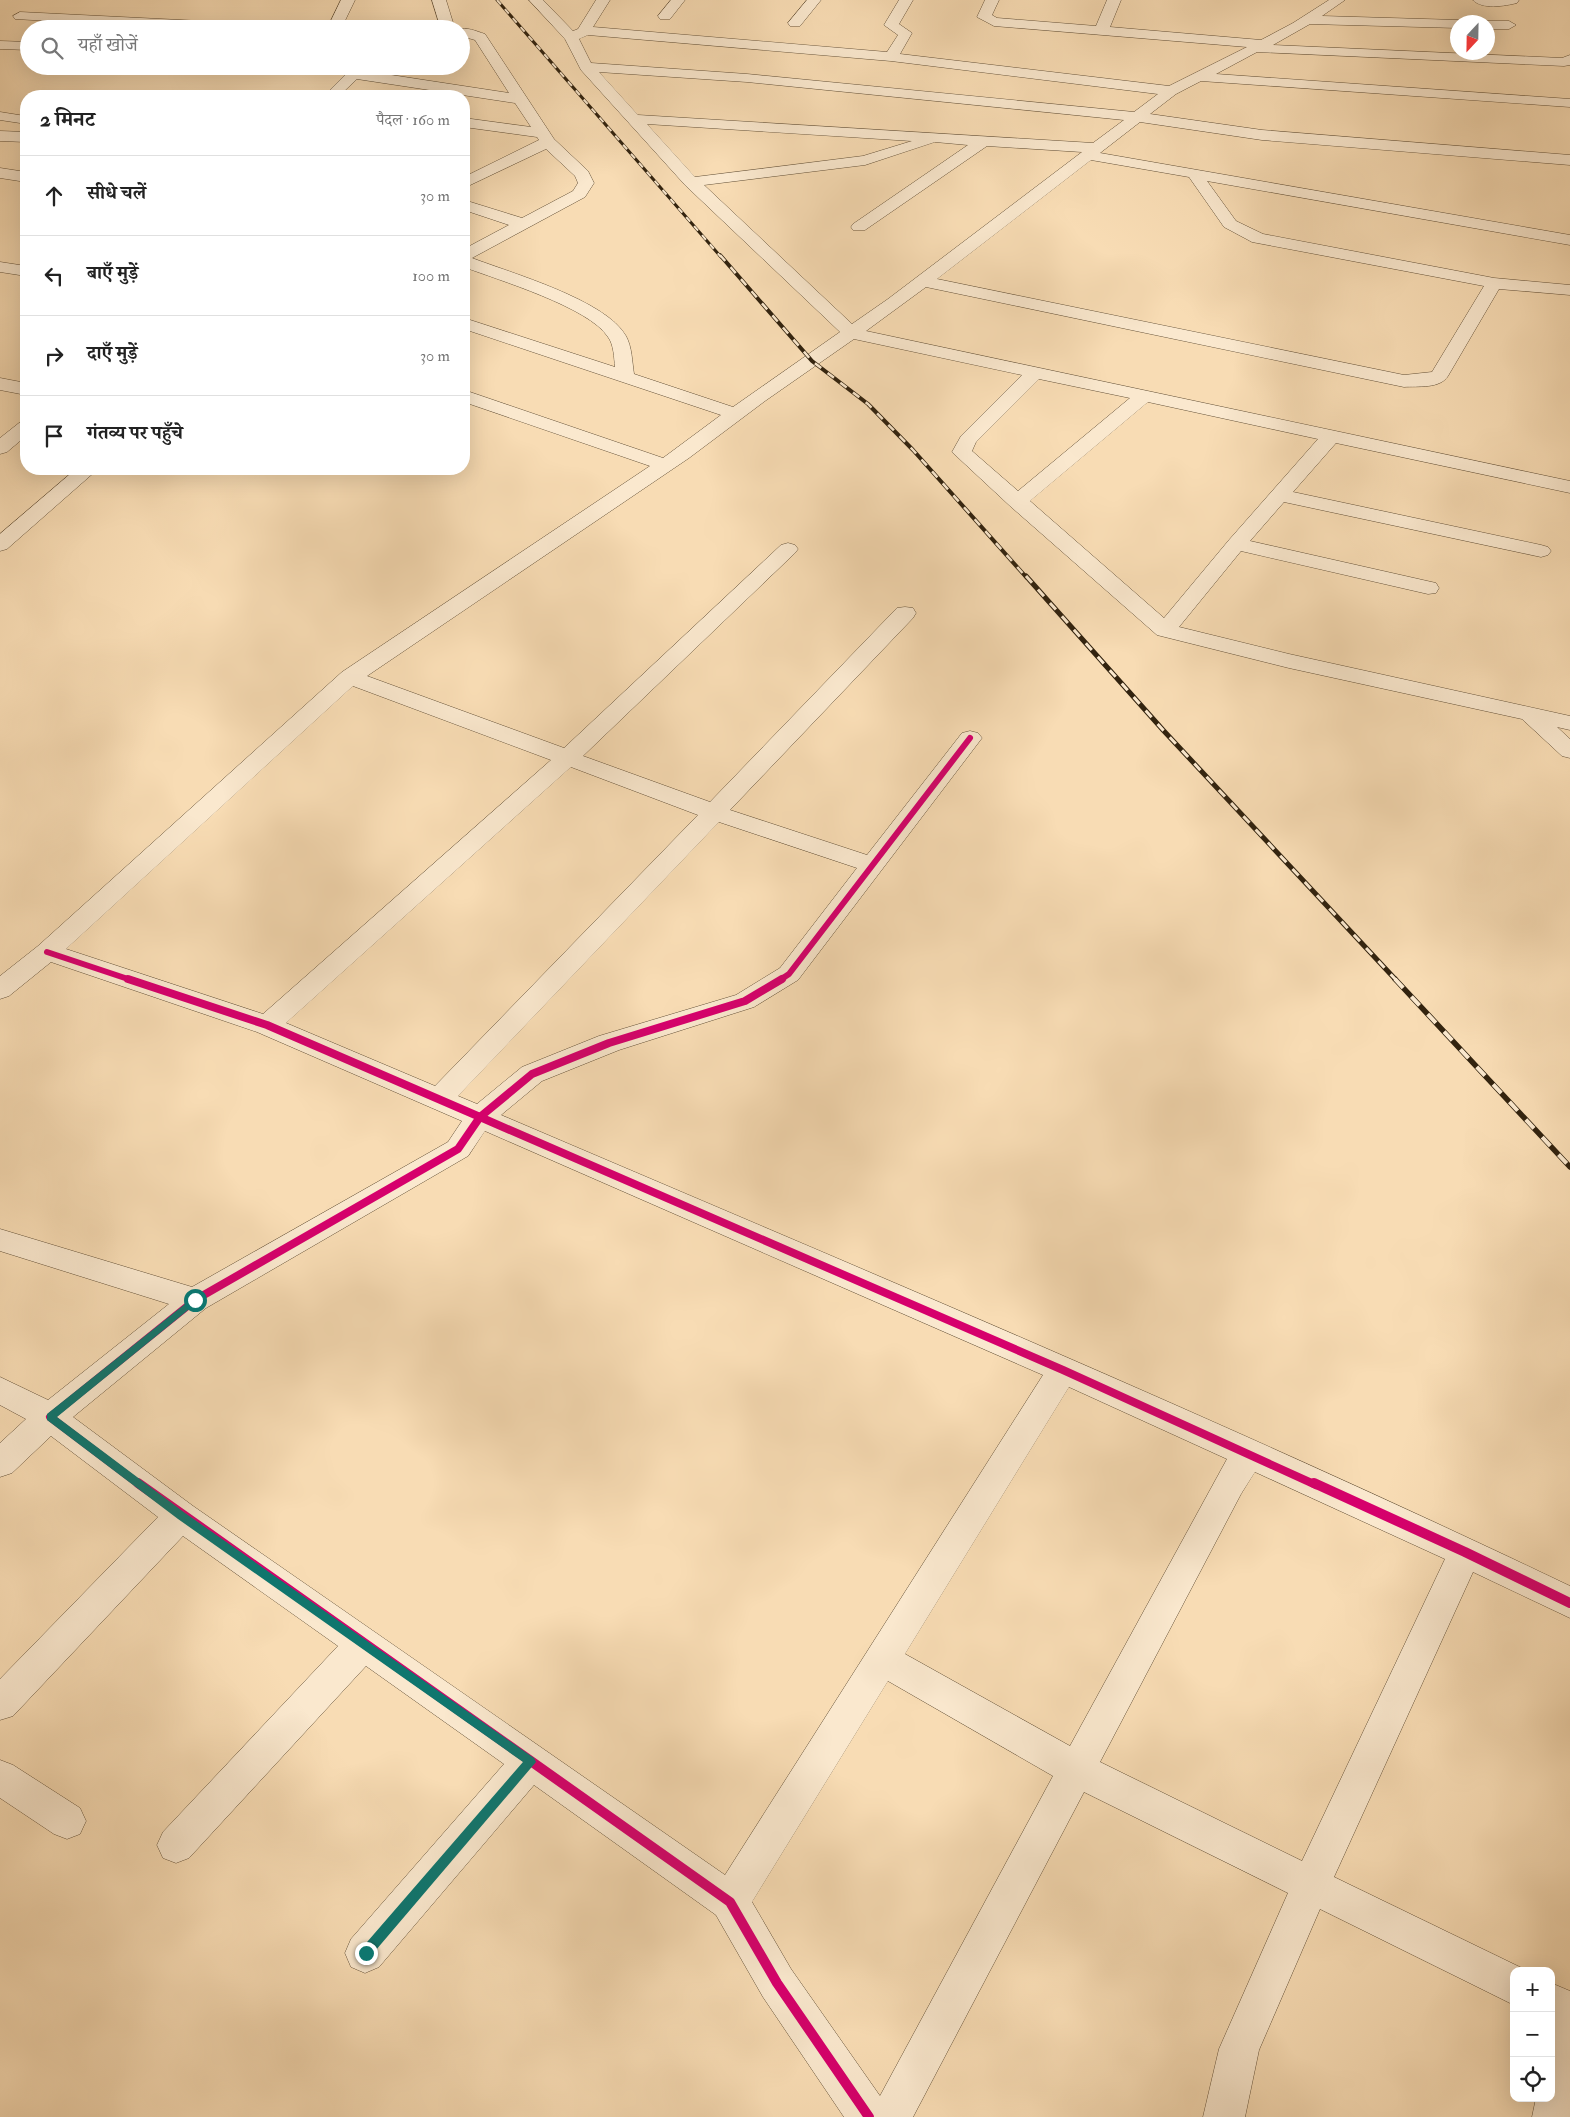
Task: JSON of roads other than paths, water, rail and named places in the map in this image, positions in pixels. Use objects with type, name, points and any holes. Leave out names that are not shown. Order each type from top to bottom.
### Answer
[{"type":"street","points":[[338,20],[348,0]]},
{"type":"street","points":[[439,0],[445,20]]},
{"type":"street","points":[[536,0],[571,37],[586,67],[691,182],[852,333],[1565,485]]},
{"type":"street","points":[[587,31],[585,30],[603,0]]},
{"type":"street","points":[[665,16],[678,0]]},
{"type":"street","points":[[795,23],[814,0]]},
{"type":"street","points":[[891,57],[905,33],[891,25],[906,0]]},
{"type":"street","points":[[992,0],[984,20],[1102,29],[1260,46],[1554,62],[1566,62],[1570,59]]},
{"type":"street","points":[[1102,29],[1114,0]]},
{"type":"street","points":[[0,990],[47,952],[350,677],[664,465],[852,333],[924,281],[1171,91],[1260,46],[1338,0]]},
{"type":"street","points":[[1480,0],[1502,2],[1512,0]]},
{"type":"street","points":[[7,24],[40,4]]},
{"type":"street","points":[[20,16],[100,20]]},
{"type":"street","points":[[1306,20],[1450,24]]},
{"type":"street","points":[[1495,25],[1509,25]]},
{"type":"street","points":[[571,37],[587,31],[891,57],[1171,91]]},
{"type":"street","points":[[470,33],[480,38],[545,138],[582,174],[586,182],[579,194],[470,253]]},
{"type":"street","points":[[0,45],[20,46]]},
{"type":"street","points":[[586,67],[747,78],[1137,117],[1262,134],[1570,160]]},
{"type":"street","points":[[691,182],[865,160],[890,154],[939,137],[988,68]]},
{"type":"street","points":[[337,90],[353,75]]},
{"type":"street","points":[[386,75],[470,90]]},
{"type":"street","points":[[1199,77],[1570,103]]},
{"type":"street","points":[[470,90],[520,99]]},
{"type":"street","points":[[0,116],[20,119]]},
{"type":"street","points":[[632,118],[985,140],[1092,152],[1194,174],[1570,240]]},
{"type":"street","points":[[470,125],[545,138]]},
{"type":"street","points":[[0,136],[20,137]]},
{"type":"street","points":[[470,180],[545,138]]},
{"type":"street","points":[[859,228],[985,140]]},
{"type":"street","points":[[0,173],[20,176]]},
{"type":"street","points":[[1194,174],[1230,224],[1258,238],[1494,283],[1570,290]]},
{"type":"street","points":[[470,207],[523,224]]},
{"type":"street","points":[[470,263],[564,300],[607,322],[618,336],[625,377]]},
{"type":"street","points":[[0,267],[20,270]]},
{"type":"street","points":[[924,281],[1404,381],[1429,380],[1439,376],[1494,283]]},
{"type":"street","points":[[470,325],[736,414]]},
{"type":"street","points":[[1035,372],[968,440],[962,452],[1016,502],[1165,630],[1235,649],[1531,716],[1570,723]]},
{"type":"street","points":[[0,384],[20,388]]},
{"type":"street","points":[[1016,502],[1144,396]]},
{"type":"street","points":[[470,398],[664,465]]},
{"type":"street","points":[[0,448],[20,432]]},
{"type":"street","points":[[1165,630],[1236,544],[1331,436]]},
{"type":"street","points":[[0,546],[81,475]]},
{"type":"street","points":[[1280,495],[1541,552]]},
{"type":"street","points":[[1236,544],[1428,588]]},
{"type":"street","points":[[267,1025],[567,758],[788,549]]},
{"type":"street","points":[[438,1100],[905,613]]},
{"type":"street","points":[[350,677],[713,812],[872,865]]},
{"type":"street","points":[[1531,716],[1570,752]]},
{"type":"street","points":[[0,1463],[50,1417],[195,1300],[458,1149],[480,1117],[532,1074],[609,1043],[745,1001],[766,990],[789,974],[970,738]]},
{"type":"street","points":[[47,952],[267,1025],[1063,1370],[1247,1456],[1465,1552],[1570,1603]]},
{"type":"street","points":[[0,1240],[195,1300]]},
{"type":"street","points":[[730,1902],[1063,1370]]},
{"type":"street","points":[[0,1390],[50,1417],[182,1516],[730,1902],[777,1983],[869,2117]]},
{"type":"street","points":[[891,2117],[1229,1484],[1247,1456]]},
{"type":"street","points":[[0,1704],[182,1516]]},
{"type":"street","points":[[1224,2117],[1239,2049],[1310,1887],[1465,1552]]},
{"type":"street","points":[[176,1845],[363,1644]]},
{"type":"street","points":[[883,1660],[1077,1770],[1310,1887],[1510,1983]]},
{"type":"street","points":[[366,1953],[530,1762]]},
{"type":"street","points":[[0,1777],[67,1820]]},
{"type":"street","points":[[1555,2005],[1570,2012]]},
{"type":"street","points":[[1553,2117],[1570,2033]]},
{"type":"railway","points":[[497,0],[721,257]]},
{"type":"railway","points":[[720,255],[812,361],[868,404],[913,450],[1027,578]]},
{"type":"railway","points":[[1026,576],[1163,730],[1396,980]]},
{"type":"railway","points":[[1395,979],[1570,1167]]}]
